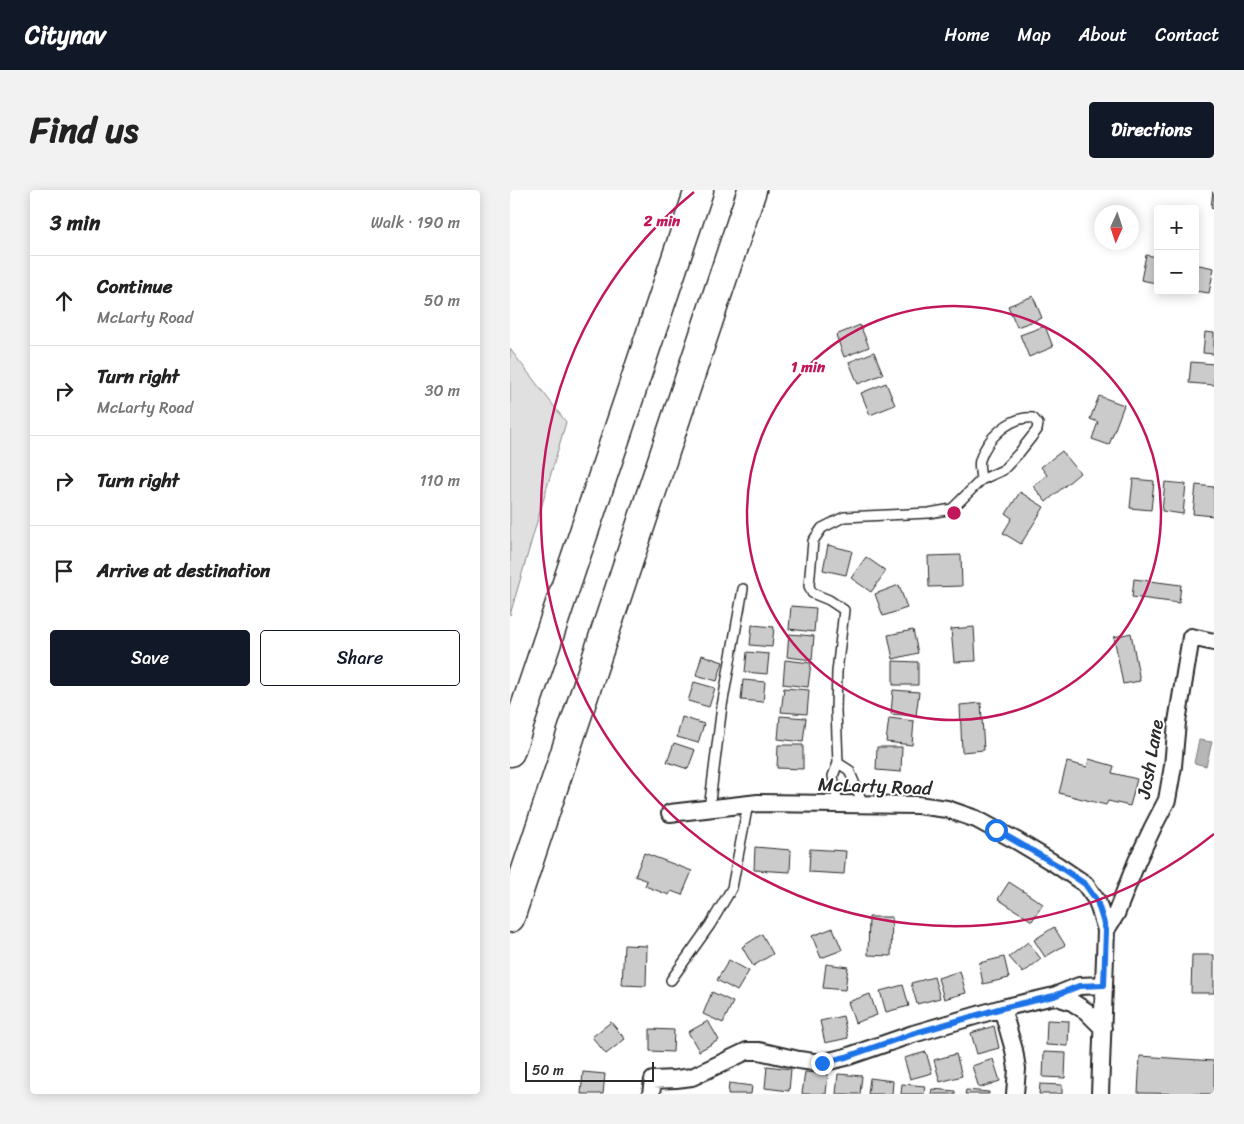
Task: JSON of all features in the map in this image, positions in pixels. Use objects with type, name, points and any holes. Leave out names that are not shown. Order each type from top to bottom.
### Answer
[{"type":"highway","points":[[510,752],[699,190]]},
{"type":"highway","points":[[510,918],[752,190]]},
{"type":"highway","points":[[728,266],[761,190]]},
{"type":"street","name":"Josh Lane","points":[[1106,930],[1116,914],[1137,861],[1167,800],[1173,766],[1177,722],[1191,638],[1214,642]]},
{"type":"street","name":"McLarty Road","points":[[670,813],[758,803],[917,804],[947,809],[976,819],[1049,860],[1085,884],[1097,901],[1106,930],[1100,1094]]},
{"type":"street","points":[[652,1094],[653,1080],[692,1077],[747,1051],[759,1051],[822,1063],[1002,1008],[1054,996],[1079,986],[1104,985]]},
{"type":"street","points":[[1054,996],[1072,1002],[1103,1028]]},
{"type":"street","points":[[1002,1008],[1014,1050],[1017,1069],[1015,1094]]},
{"type":"lane","points":[[838,804],[833,776],[838,763],[837,681],[844,610],[829,600],[812,593],[809,586],[813,541],[822,528],[844,517],[929,513],[952,509],[981,480],[1002,470],[1019,453],[1037,430],[1038,424],[1033,418],[1026,417],[1006,426],[989,441],[979,461],[981,480]]},
{"type":"lane","points":[[709,808],[722,706],[742,589]]},
{"type":"lane","points":[[838,763],[848,770],[863,804]]},
{"type":"lane","points":[[671,980],[710,925],[732,888],[748,804]]},
{"type":"shaded area","points":[[510,349],[566,422],[510,615]]},
{"type":"shaded area","points":[[1199,740],[1212,742],[1206,766],[1194,763]]},
{"type":"building","points":[[1214,190],[1214,209],[1211,208]]},
{"type":"building","points":[[1146,255],[1154,256],[1154,283],[1141,280]]},
{"type":"building","points":[[1199,265],[1214,268],[1209,293],[1199,292]]},
{"type":"building","points":[[1033,296],[1042,318],[1017,327],[1008,306]]},
{"type":"building","points":[[860,325],[869,347],[844,357],[836,335]]},
{"type":"building","points":[[1045,326],[1053,347],[1029,357],[1020,335]]},
{"type":"building","points":[[1205,332],[1214,333],[1214,354],[1203,353]]},
{"type":"building","points":[[874,352],[883,374],[858,384],[849,362]]},
{"type":"building","points":[[1191,362],[1214,364],[1214,385],[1189,383]]},
{"type":"building","points":[[886,383],[895,405],[870,415],[861,393]]},
{"type":"building","points":[[1099,396],[1124,405],[1109,445],[1092,439],[1098,422],[1090,419]]},
{"type":"building","points":[[1062,451],[1080,473],[1046,502],[1033,486],[1047,475],[1041,467]]},
{"type":"building","points":[[1133,479],[1154,481],[1151,510],[1130,508]]},
{"type":"building","points":[[1165,482],[1186,484],[1183,514],[1162,511]]},
{"type":"building","points":[[1196,485],[1214,487],[1214,516],[1193,514]]},
{"type":"building","points":[[1020,492],[1044,507],[1021,544],[1003,533],[1012,518],[1006,514]]},
{"type":"building","points":[[828,545],[852,551],[846,575],[823,570]]},
{"type":"building","points":[[961,555],[962,586],[929,587],[928,556]]},
{"type":"building","points":[[866,557],[886,571],[871,592],[851,578]]},
{"type":"building","points":[[1134,579],[1181,585],[1179,603],[1132,597]]},
{"type":"building","points":[[899,585],[907,608],[883,616],[875,594]]},
{"type":"building","points":[[791,606],[816,608],[814,632],[789,629]]},
{"type":"building","points":[[752,625],[774,627],[772,647],[750,645]]},
{"type":"building","points":[[974,627],[976,661],[954,662],[951,629]]},
{"type":"building","points":[[913,630],[918,653],[893,659],[888,635]]},
{"type":"building","points":[[1131,633],[1140,681],[1123,684],[1114,637]]},
{"type":"building","points":[[789,634],[814,636],[812,660],[787,657]]},
{"type":"building","points":[[747,652],[769,654],[767,674],[745,672]]},
{"type":"building","points":[[702,655],[723,662],[717,681],[696,675]]},
{"type":"building","points":[[785,660],[811,663],[808,687],[783,684]]},
{"type":"building","points":[[893,661],[918,662],[918,685],[893,685]]},
{"type":"building","points":[[743,680],[765,682],[763,702],[741,700]]},
{"type":"building","points":[[694,682],[715,688],[709,707],[688,701]]},
{"type":"building","points":[[784,688],[809,690],[807,714],[781,712]]},
{"type":"building","points":[[893,690],[919,692],[916,716],[891,714]]},
{"type":"building","points":[[981,703],[984,750],[962,752],[960,705]]},
{"type":"building","points":[[780,716],[806,718],[803,742],[778,739]]},
{"type":"building","points":[[682,717],[704,724],[698,743],[677,737]]},
{"type":"building","points":[[889,718],[914,721],[912,745],[886,742]]},
{"type":"building","points":[[674,743],[695,750],[688,769],[667,762]]},
{"type":"building","points":[[778,745],[803,745],[803,769],[777,768]]},
{"type":"building","points":[[877,747],[902,747],[901,772],[876,770]]},
{"type":"building","points":[[1089,759],[1114,766],[1112,773],[1137,779],[1130,806],[1108,801],[1106,805],[1059,793],[1067,762],[1087,767]]},
{"type":"building","points":[[755,847],[791,850],[790,872],[754,870]]},
{"type":"building","points":[[810,849],[846,851],[844,874],[809,872]]},
{"type":"building","points":[[644,853],[692,871],[682,895],[671,891],[669,895],[645,886],[647,881],[635,876]]},
{"type":"building","points":[[1009,882],[1043,904],[1032,921],[998,899]]},
{"type":"building","points":[[869,917],[892,917],[891,956],[868,955]]},
{"type":"building","points":[[1054,927],[1065,945],[1045,957],[1034,940]]},
{"type":"building","points":[[833,928],[842,950],[821,958],[812,936]]},
{"type":"building","points":[[762,934],[773,954],[753,966],[742,947]]},
{"type":"building","points":[[1028,942],[1041,959],[1023,973],[1009,957]]},
{"type":"building","points":[[624,945],[647,946],[646,986],[622,985]]},
{"type":"building","points":[[1192,955],[1214,955],[1214,993],[1191,993]]},
{"type":"building","points":[[1004,957],[1009,978],[983,984],[979,963]]},
{"type":"building","points":[[729,960],[749,971],[737,991],[717,980]]},
{"type":"building","points":[[826,964],[848,967],[845,990],[823,988]]},
{"type":"building","points":[[960,971],[966,993],[944,999],[938,978]]},
{"type":"building","points":[[934,977],[940,998],[917,1004],[911,983]]},
{"type":"building","points":[[903,985],[909,1006],[886,1012],[880,991]]},
{"type":"building","points":[[712,992],[733,1002],[723,1023],[703,1014]]},
{"type":"building","points":[[870,994],[877,1015],[855,1023],[848,1002]]},
{"type":"building","points":[[843,1016],[848,1038],[825,1043],[820,1021]]},
{"type":"building","points":[[1047,1020],[1069,1021],[1068,1046],[1046,1045]]},
{"type":"building","points":[[708,1021],[719,1040],[699,1051],[688,1032]]},
{"type":"building","points":[[611,1022],[625,1039],[606,1054],[592,1037]]},
{"type":"building","points":[[994,1026],[999,1048],[977,1054],[971,1033]]},
{"type":"building","points":[[650,1029],[674,1030],[673,1052],[650,1051]]},
{"type":"building","points":[[926,1052],[932,1073],[910,1079],[904,1058]]},
{"type":"building","points":[[1044,1052],[1066,1053],[1065,1078],[1043,1077]]},
{"type":"building","points":[[956,1054],[962,1076],[940,1082],[934,1060]]},
{"type":"building","points":[[1140,1056],[1214,1061],[1214,1094],[1138,1093]]},
{"type":"building","points":[[993,1059],[1000,1081],[979,1088],[972,1066]]},
{"type":"building","points":[[767,1066],[791,1069],[789,1091],[765,1088]]},
{"type":"building","points":[[583,1072],[605,1074],[603,1094],[581,1094]]},
{"type":"building","points":[[805,1072],[828,1074],[826,1094],[802,1094]]},
{"type":"building","points":[[838,1074],[862,1076],[860,1094],[836,1094]]},
{"type":"building","points":[[870,1078],[893,1081],[892,1094],[868,1094]]},
{"type":"building","points":[[729,1083],[752,1086],[751,1094],[728,1094]]},
{"type":"building","points":[[902,1084],[925,1086],[924,1094],[901,1094]]},
{"type":"building","points":[[1040,1084],[1062,1085],[1062,1094],[1039,1094]]},
{"type":"building","points":[[932,1089],[955,1091],[955,1094],[931,1094]]},
{"type":"building","points":[[966,1090],[989,1092],[989,1094],[965,1094]]},
{"type":"route","points":[[822,1063],[1002,1008],[1054,996],[1079,986],[1104,985],[1106,930],[1097,901],[1085,884],[1057,865],[996,830]]}]
